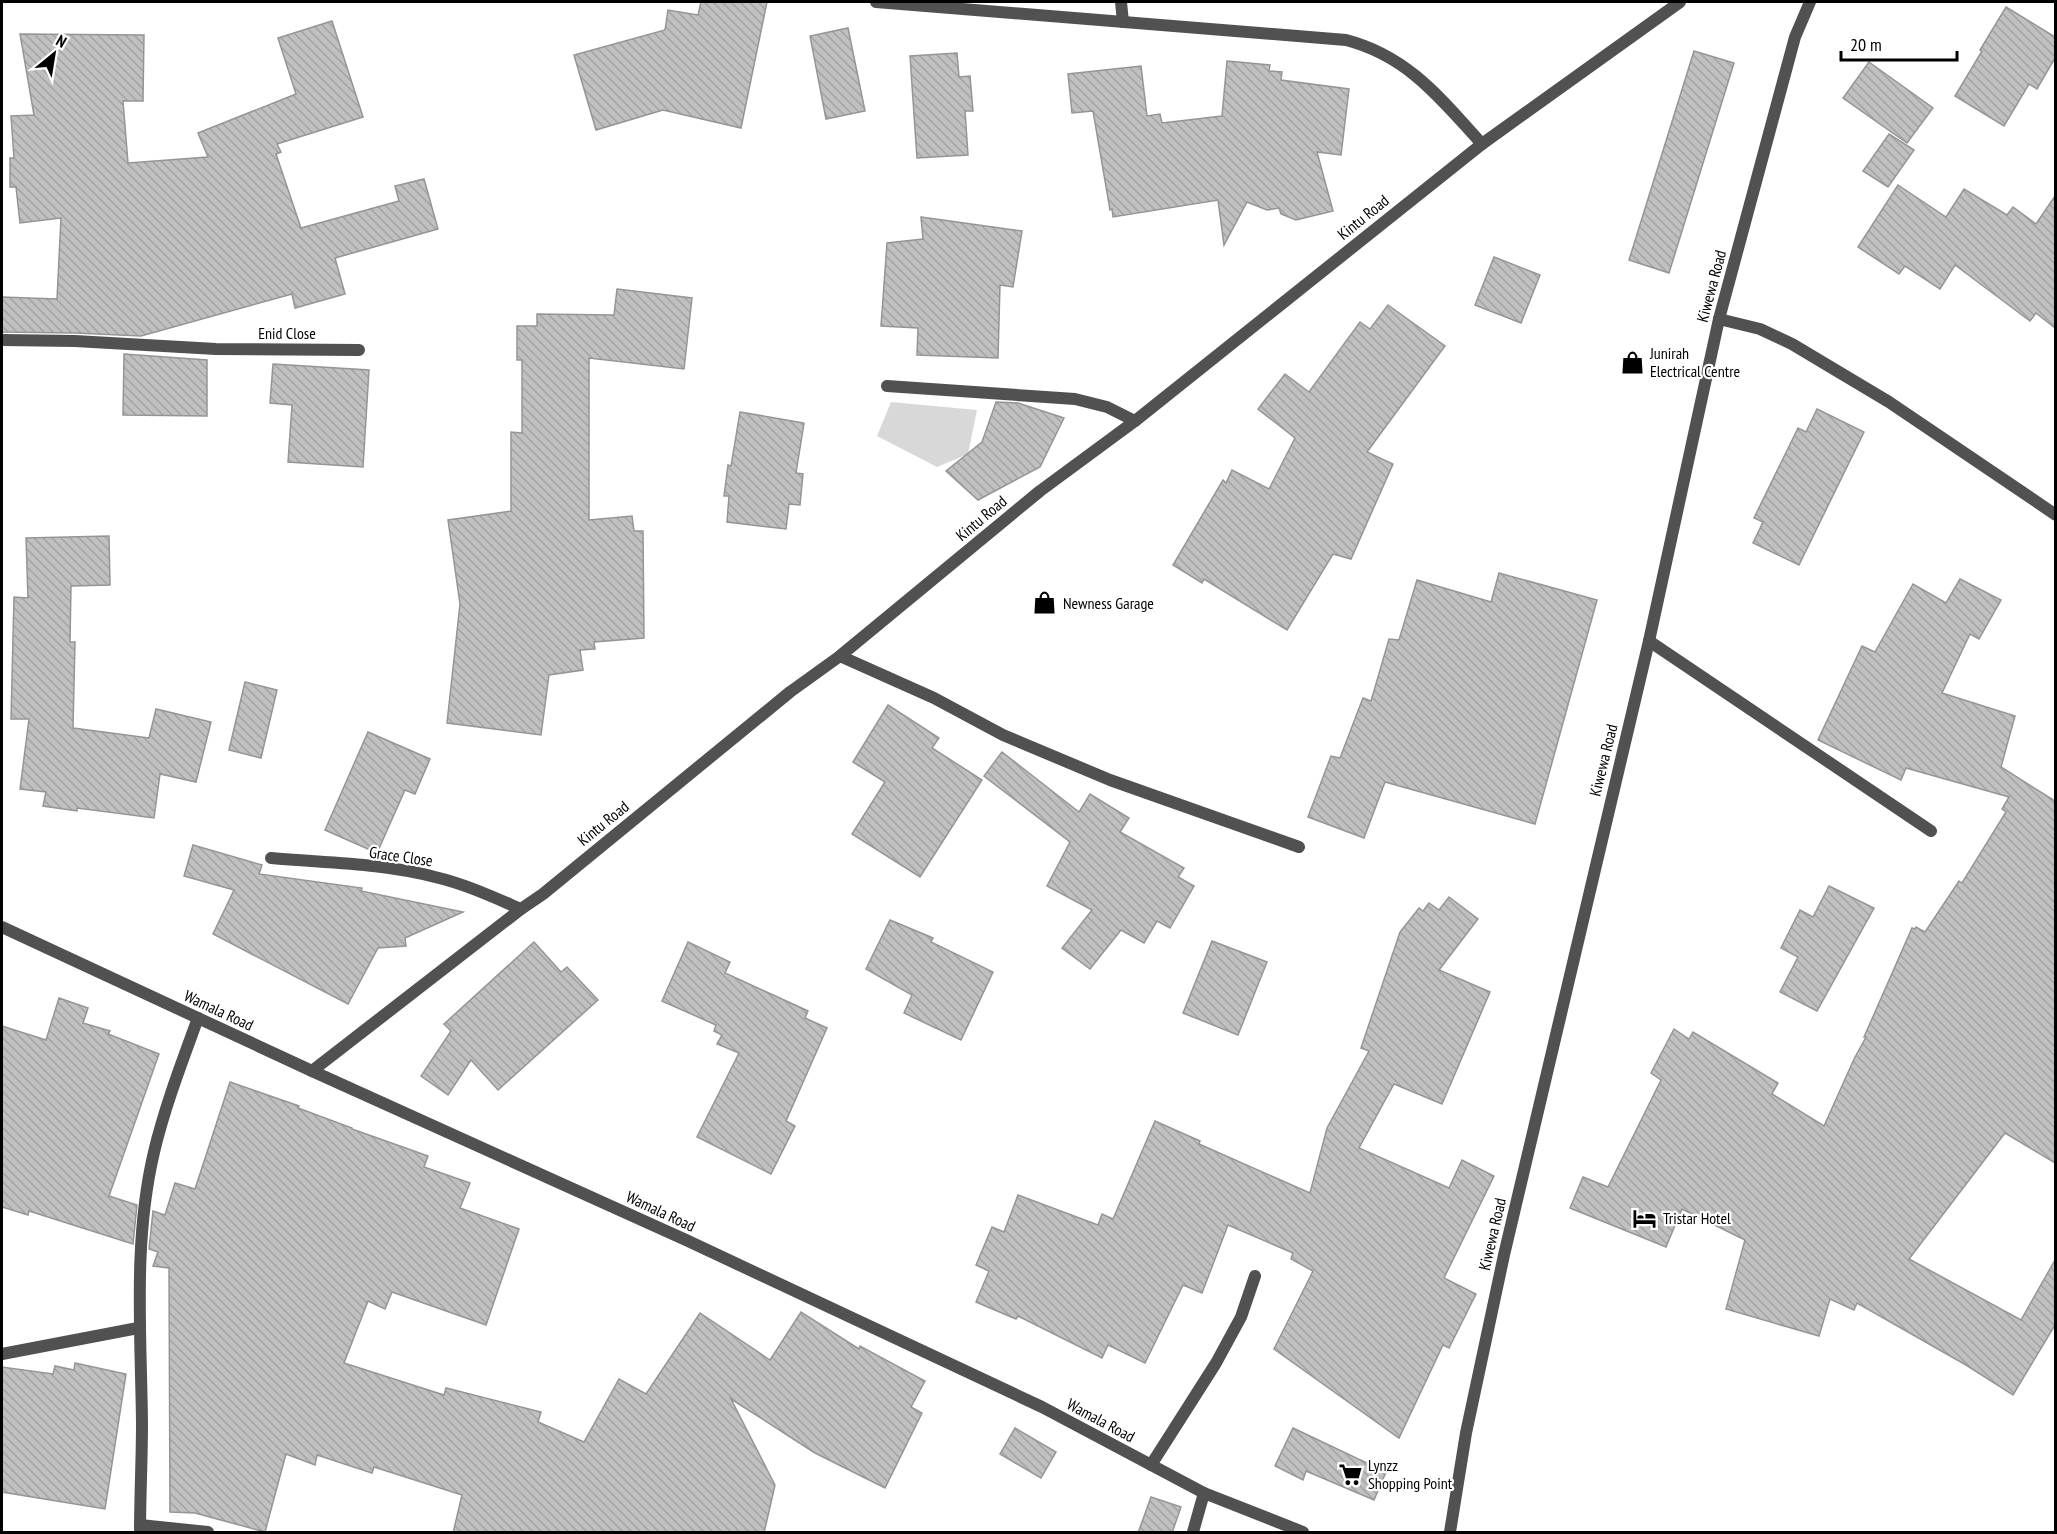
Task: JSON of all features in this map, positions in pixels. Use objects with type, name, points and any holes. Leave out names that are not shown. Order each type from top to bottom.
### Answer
[{"type":"street","points":[[876,2],[1346,40],[1366,45],[1410,70],[1432,90],[1482,144]]},
{"type":"street","points":[[1121,2],[1123,22]]},
{"type":"street","name":"Kintu Road","points":[[312,1071],[543,894],[790,692],[840,656],[1040,491],[1135,421],[1482,144],[1680,2]]},
{"type":"street","name":"Kiwewa Road","points":[[1450,1533],[1466,1433],[1504,1255],[1649,641],[1719,319],[1795,37],[1810,2]]},
{"type":"street","points":[[1719,319],[1760,329],[1792,344],[1889,402],[2055,516]]},
{"type":"street","name":"Enid Close","points":[[2,340],[75,341],[216,349],[359,350]]},
{"type":"street","points":[[886,386],[1075,399],[1107,407],[1135,421]]},
{"type":"street","points":[[1649,641],[1931,831]]},
{"type":"street","points":[[840,656],[934,698],[1003,735],[1110,780],[1299,847]]},
{"type":"street","name":"Grace Close","points":[[271,858],[434,876],[461,884],[521,909]]},
{"type":"street","name":"Wamala Road","points":[[2,927],[312,1071],[686,1240],[1042,1407],[1204,1493],[1303,1533]]},
{"type":"street","points":[[198,1018],[170,1095],[153,1153],[145,1205],[138,1328],[142,1424],[140,1529],[208,1533]]},
{"type":"street","points":[[1151,1465],[1216,1363],[1241,1317],[1255,1276]]},
{"type":"street","points":[[2,1354],[138,1328]]},
{"type":"street","points":[[1193,1533],[1204,1493]]},
{"type":"shaded area","points":[[891,402],[977,410],[968,454],[937,467],[877,436]]},
{"type":"building","points":[[701,2],[767,2],[741,128],[663,110],[596,130],[574,55],[665,30],[668,10],[698,15]]},
{"type":"building","points":[[2006,7],[2055,37],[2055,58],[2037,89],[2029,84],[2004,126],[1955,96]]},
{"type":"building","points":[[332,21],[363,117],[277,144],[281,152],[276,154],[301,228],[399,201],[395,186],[424,179],[438,229],[335,258],[345,294],[295,308],[292,294],[141,336],[2,332],[2,297],[57,299],[61,218],[20,223],[16,187],[10,187],[10,158],[14,158],[11,116],[34,115],[20,34],[144,35],[143,101],[123,101],[128,163],[208,157],[198,133],[296,94],[278,38]]},
{"type":"building","points":[[848,28],[865,111],[826,119],[810,36]]},
{"type":"building","points":[[1694,51],[1734,63],[1669,273],[1629,260]]},
{"type":"building","points":[[957,53],[959,77],[970,76],[973,111],[965,111],[968,155],[917,158],[910,56]]},
{"type":"building","points":[[1227,61],[1270,65],[1269,71],[1282,72],[1281,80],[1349,89],[1341,155],[1317,152],[1333,211],[1296,220],[1281,214],[1279,208],[1267,210],[1247,202],[1224,245],[1218,200],[1113,217],[1093,111],[1072,113],[1068,74],[1141,66],[1147,116],[1160,114],[1162,123],[1222,116]]},
{"type":"building","points":[[1869,62],[1933,108],[1907,143],[1843,98]]},
{"type":"building","points":[[1889,134],[1914,150],[1888,187],[1863,171]]},
{"type":"building","points":[[1898,185],[1946,217],[1964,189],[2007,215],[2013,207],[2036,224],[2055,196],[2055,328],[2036,313],[2030,321],[1955,265],[1940,289],[1905,266],[1899,274],[1858,247]]},
{"type":"building","points":[[921,217],[1022,231],[1013,287],[1000,285],[998,358],[917,355],[918,328],[881,326],[887,243],[923,239]]},
{"type":"building","points":[[1494,257],[1540,275],[1521,323],[1475,305]]},
{"type":"building","points":[[617,289],[692,298],[684,369],[589,358],[589,520],[632,516],[634,531],[643,531],[644,638],[594,642],[595,649],[580,650],[583,670],[549,675],[541,735],[447,723],[460,604],[448,520],[511,511],[511,432],[522,433],[522,360],[517,360],[517,326],[537,326],[537,314],[614,315]]},
{"type":"building","points":[[1388,305],[1445,346],[1367,452],[1393,464],[1351,559],[1333,554],[1287,630],[1204,579],[1202,583],[1173,565],[1223,480],[1226,483],[1232,470],[1269,489],[1295,438],[1258,409],[1285,374],[1309,392],[1360,322],[1370,329]]},
{"type":"building","points":[[124,354],[207,360],[207,416],[123,415]]},
{"type":"building","points":[[273,364],[369,370],[363,467],[288,462],[292,405],[270,403]]},
{"type":"building","points":[[996,402],[1018,403],[1064,418],[1040,467],[978,500],[946,471],[982,442]]},
{"type":"building","points":[[1817,409],[1864,432],[1799,565],[1753,543],[1763,522],[1754,518],[1798,428],[1806,432]]},
{"type":"building","points":[[740,412],[804,423],[796,473],[803,474],[800,505],[789,504],[786,529],[727,522],[729,496],[724,496],[728,465],[731,466]]},
{"type":"building","points":[[109,536],[110,585],[71,586],[70,642],[75,642],[73,728],[149,738],[156,709],[211,722],[196,782],[160,774],[154,818],[43,806],[46,792],[20,789],[29,719],[11,719],[14,597],[28,598],[26,538]]},
{"type":"building","points":[[1499,573],[1597,600],[1535,824],[1385,782],[1364,838],[1308,817],[1331,756],[1340,758],[1363,698],[1371,701],[1389,639],[1399,640],[1417,580],[1491,602]]},
{"type":"building","points":[[1960,579],[2001,600],[1979,639],[1970,634],[1942,693],[2015,716],[2001,767],[2055,801],[2055,1163],[2005,1133],[1909,1259],[2021,1320],[2055,1260],[2055,1325],[2013,1395],[1966,1365],[1857,1303],[1854,1310],[1830,1299],[1819,1336],[1726,1309],[1745,1240],[1682,1209],[1666,1247],[1570,1208],[1583,1177],[1608,1187],[1661,1080],[1651,1073],[1674,1029],[1689,1039],[1693,1032],[1778,1083],[1772,1094],[1824,1126],[1866,1037],[1864,1037],[1912,928],[1916,927],[1925,932],[1959,881],[1962,883],[2006,812],[2002,809],[2009,797],[1906,768],[1901,780],[1818,740],[1862,646],[1875,652],[1913,584],[1946,603]]},
{"type":"building","points":[[245,682],[277,690],[261,758],[229,750]]},
{"type":"building","points":[[888,705],[939,738],[932,748],[982,780],[920,877],[852,834],[885,782],[853,762]]},
{"type":"building","points":[[368,732],[430,759],[415,794],[405,790],[377,853],[325,830]]},
{"type":"building","points":[[1002,752],[1079,812],[1090,794],[1129,818],[1120,832],[1184,868],[1178,877],[1194,886],[1170,928],[1157,921],[1144,943],[1121,930],[1090,969],[1062,948],[1092,910],[1047,886],[1070,842],[984,776]]},
{"type":"building","points":[[193,845],[262,865],[259,874],[362,888],[361,891],[463,912],[405,938],[406,946],[378,948],[348,1004],[213,934],[234,890],[184,876]]},
{"type":"building","points":[[1829,886],[1874,908],[1817,1011],[1780,992],[1798,957],[1781,948],[1800,910],[1813,917]]},
{"type":"building","points":[[1449,897],[1478,919],[1439,970],[1490,992],[1442,1104],[1394,1084],[1359,1148],[1449,1188],[1462,1160],[1494,1176],[1444,1278],[1476,1294],[1449,1348],[1443,1345],[1399,1438],[1274,1349],[1313,1271],[1291,1259],[1293,1253],[1228,1225],[1202,1293],[1183,1285],[1145,1363],[1108,1345],[1102,1358],[1018,1316],[1016,1319],[976,1302],[989,1271],[976,1265],[992,1227],[1004,1232],[1018,1195],[1098,1225],[1102,1214],[1113,1219],[1155,1121],[1200,1141],[1199,1144],[1310,1193],[1327,1128],[1369,1051],[1361,1048],[1400,932],[1419,908],[1423,911],[1429,903],[1439,910]]},
{"type":"building","points":[[890,920],[933,938],[931,942],[993,972],[961,1040],[904,1013],[912,995],[866,969]]},
{"type":"building","points":[[1212,941],[1267,962],[1238,1035],[1183,1013]]},
{"type":"building","points":[[534,942],[561,972],[567,967],[598,1000],[498,1090],[471,1060],[448,1095],[421,1076],[451,1031],[444,1024]]},
{"type":"building","points":[[688,942],[730,962],[725,973],[808,1011],[805,1018],[827,1028],[786,1121],[795,1126],[771,1174],[697,1137],[739,1053],[717,1044],[722,1035],[714,1031],[716,1025],[662,1001]]},
{"type":"building","points":[[59,998],[88,1008],[83,1023],[110,1031],[108,1034],[159,1054],[109,1196],[137,1205],[133,1244],[29,1211],[28,1215],[2,1207],[2,1026],[46,1040]]},
{"type":"building","points":[[230,1082],[428,1156],[424,1167],[470,1183],[460,1208],[519,1229],[486,1325],[392,1292],[385,1309],[368,1301],[344,1363],[444,1395],[446,1388],[541,1412],[538,1422],[584,1442],[619,1379],[646,1394],[700,1313],[770,1360],[801,1312],[859,1349],[860,1346],[925,1381],[911,1407],[922,1413],[885,1488],[815,1453],[731,1399],[775,1485],[764,1533],[453,1533],[462,1495],[374,1467],[372,1473],[317,1455],[315,1465],[286,1454],[265,1532],[195,1513],[170,1512],[169,1268],[153,1266],[158,1252],[149,1249],[153,1211],[165,1215],[175,1183],[195,1189]]},
{"type":"building","points":[[75,1363],[126,1374],[105,1509],[2,1492],[2,1367],[53,1374],[55,1366],[74,1370]]},
{"type":"building","points":[[1015,1428],[1056,1452],[1041,1478],[1000,1454]]},
{"type":"building","points":[[1293,1428],[1386,1472],[1374,1500],[1306,1471],[1303,1480],[1275,1466]]},
{"type":"building","points":[[1151,1497],[1181,1507],[1172,1533],[1138,1533]]},
{"type":"place","name":"Junirah Electrical Centre","points":[[1632,362]]},
{"type":"place","name":"Newness Garage","points":[[1045,603]]},
{"type":"place","name":"Tristar Hotel","points":[[1645,1218]]},
{"type":"place","name":"Lynzz Shopping Point","points":[[1350,1474]]}]
